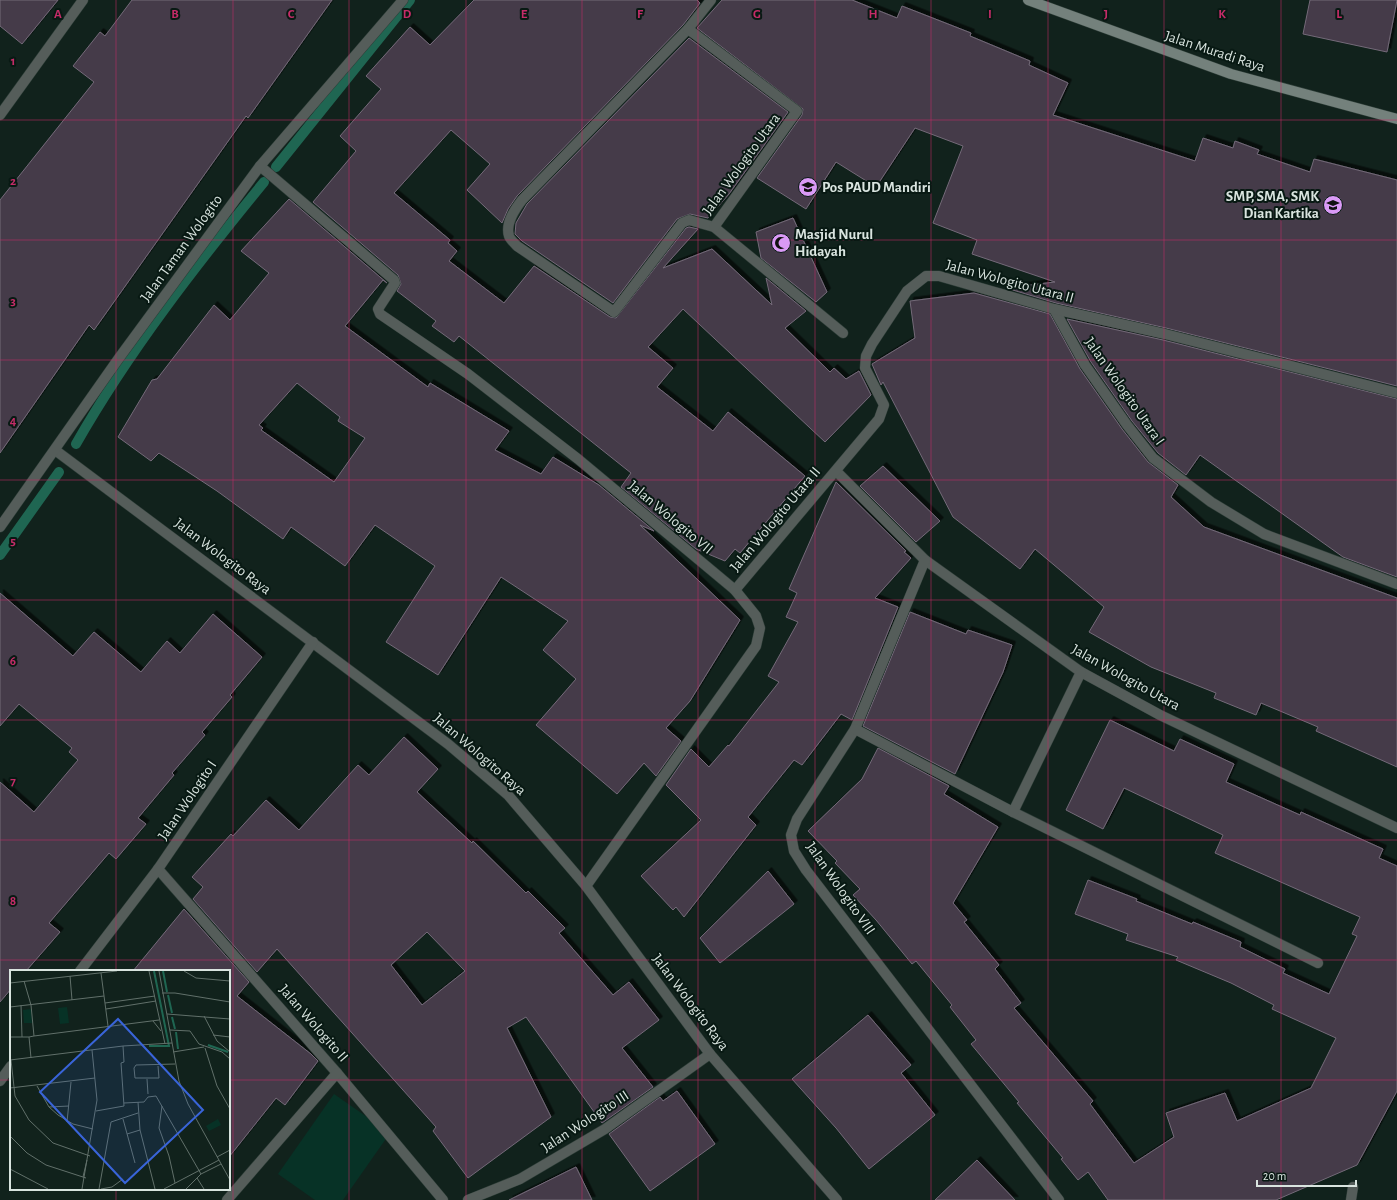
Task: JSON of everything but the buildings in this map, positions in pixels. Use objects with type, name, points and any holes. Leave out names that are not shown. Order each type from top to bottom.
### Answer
[{"type":"street","points":[[0,115],[83,0]]},
{"type":"street","name":"Jalan Taman Wologito","points":[[0,527],[119,358],[260,166],[403,0]]},
{"type":"street","name":"Jalan Wologito Utara","points":[[688,29],[797,111],[714,227],[689,220],[682,223],[614,312],[517,246],[509,236],[508,224],[514,210],[522,200],[688,29],[711,0]]},
{"type":"street","name":"Jalan Muradi Raya","points":[[1028,0],[1231,74],[1397,119]]},
{"type":"street","name":"Jalan Wologito VII","points":[[260,166],[394,280],[395,283],[378,311],[468,374],[578,459],[735,590],[756,616],[760,628],[756,646],[586,886]]},
{"type":"street","points":[[714,227],[843,333]]},
{"type":"street","name":"Jalan Wologito Utara II","points":[[735,590],[766,551],[879,419],[884,405],[865,368],[866,356],[872,344],[907,291],[926,276],[939,276],[1054,309],[1165,334],[1397,393]]},
{"type":"street","name":"Jalan Wologito Utara I","points":[[1054,309],[1085,366],[1127,425],[1153,458],[1211,502],[1264,534],[1397,584]]},
{"type":"street","name":"Jalan Wologito Raya","points":[[55,450],[448,744],[508,795],[586,886],[710,1054],[837,1200]]},
{"type":"street","name":"Jalan Wologito Utara","points":[[836,471],[926,560],[1081,672],[1160,715],[1397,828]]},
{"type":"street","name":"Jalan Wologito VIII","points":[[926,560],[855,729],[797,819],[791,835],[794,851],[830,901],[1059,1200]]},
{"type":"street","name":"Jalan Wologito I","points":[[81,970],[158,869],[313,642]]},
{"type":"street","points":[[1013,812],[1081,672]]},
{"type":"street","points":[[855,729],[1013,812],[1318,963]]},
{"type":"street","name":"Jalan Wologito II","points":[[158,869],[337,1073],[443,1200]]},
{"type":"street","name":"Jalan Wologito III","points":[[468,1200],[520,1179],[605,1129],[710,1054]]},
{"type":"street","points":[[0,1081],[10,1067]]},
{"type":"street","points":[[227,1200],[337,1073]]},
{"type":"street","points":[[1351,1200],[1353,1186]]},
{"type":"green space","points":[[334,1094],[390,1133],[343,1200],[315,1200],[278,1174]]},
{"type":"waterway","points":[[276,167],[410,0]]},
{"type":"waterway","points":[[76,444],[118,376],[164,309],[264,182]]},
{"type":"waterway","points":[[0,555],[59,472]]},
{"type":"place","name":"Pos PAUD Mandiri","points":[[808,187]]},
{"type":"place","name":"SMP, SMA, SMK Dian Kartika","points":[[1333,205]]},
{"type":"place","name":"Masjid Nurul Hidayah","points":[[781,243]]}]
